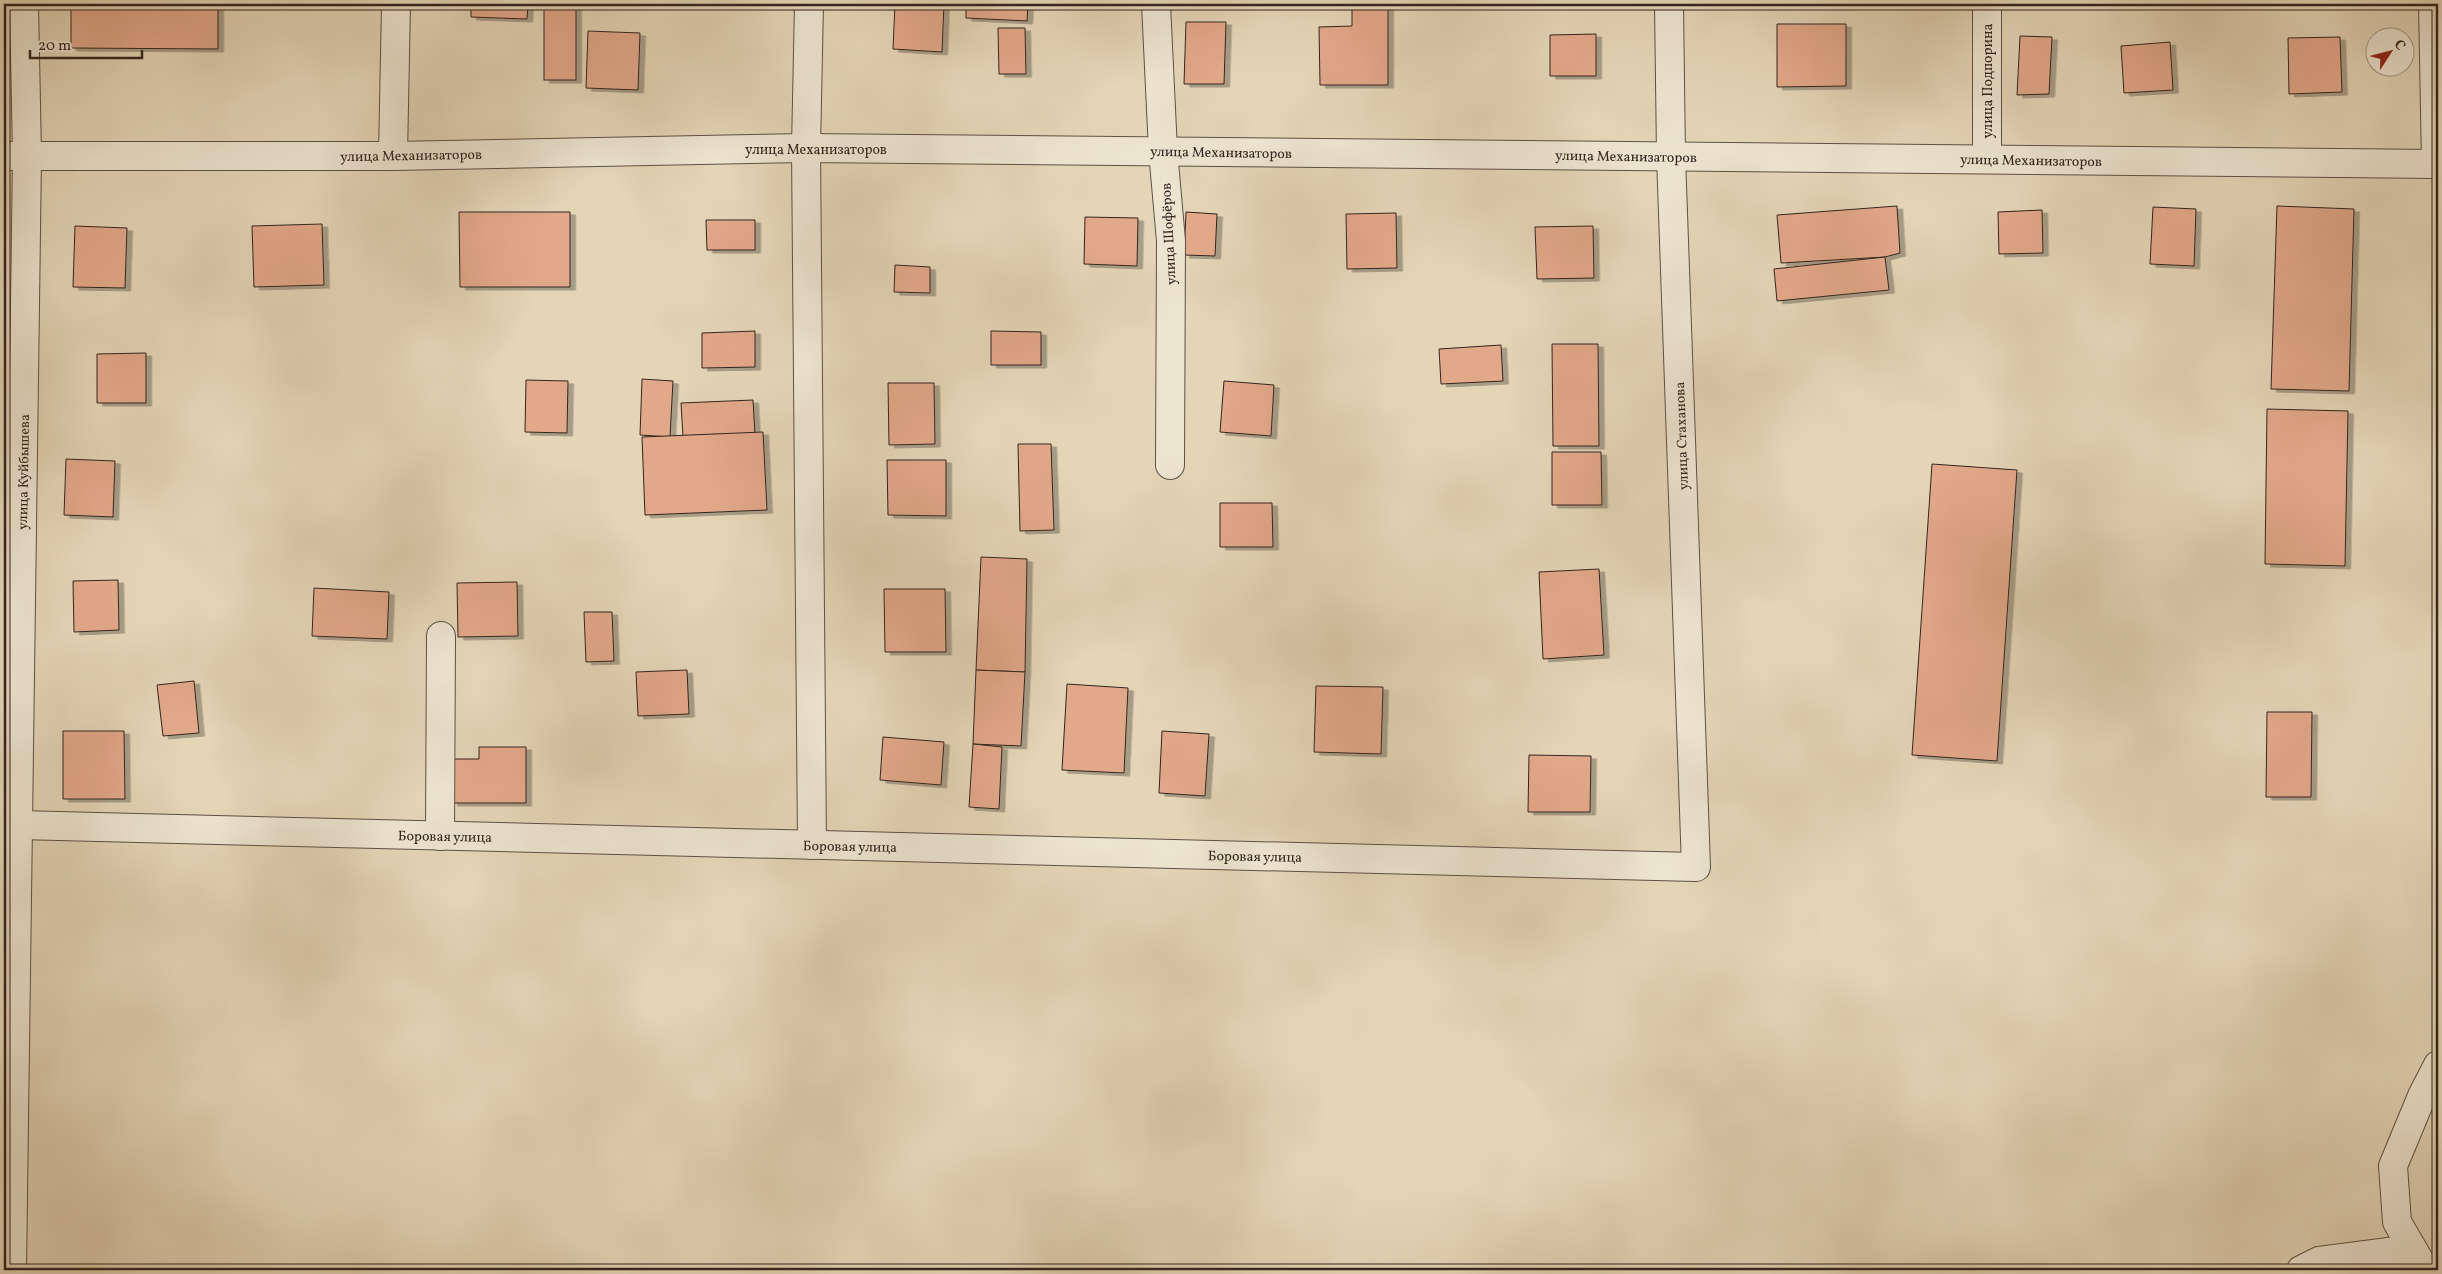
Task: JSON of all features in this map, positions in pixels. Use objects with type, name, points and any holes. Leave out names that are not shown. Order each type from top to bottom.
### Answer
[{"type":"street","name":"улица Куйбышева","points":[[12,1270],[15,155],[24,4]]},
{"type":"street","points":[[393,156],[396,4]]},
{"type":"street","points":[[809,4],[806,148],[812,845]]},
{"type":"street","name":"улица Шофёров","points":[[1156,4],[1163,151],[1171,241],[1170,466]]},
{"type":"street","name":"улица Стаханова","points":[[1668,4],[1671,156],[1696,867]]},
{"type":"street","name":"улица Подпорина","points":[[1987,4],[1987,159]]},
{"type":"street","points":[[2433,4],[2437,164]]},
{"type":"street","name":"улица Механизаторов","points":[[15,155],[393,156],[806,148],[2437,164]]},
{"type":"street","points":[[440,836],[441,636]]},
{"type":"street","name":"Боровая улица","points":[[12,826],[1696,867]]},
{"type":"street","points":[[2301,1270],[2319,1261],[2418,1259],[2396,1222],[2393,1166],[2422,1096],[2438,1065]]},
{"type":"building","points":[[71,4],[218,4],[218,49],[71,48]]},
{"type":"building","points":[[471,4],[528,4],[527,19],[471,17]]},
{"type":"building","points":[[544,4],[576,4],[576,80],[544,80]]},
{"type":"building","points":[[895,4],[944,4],[942,52],[893,49]]},
{"type":"building","points":[[966,4],[1028,4],[1027,21],[966,18]]},
{"type":"building","points":[[1352,4],[1388,4],[1388,85],[1320,85],[1319,27],[1352,26]]},
{"type":"building","points":[[1186,22],[1226,22],[1224,84],[1184,84]]},
{"type":"building","points":[[1777,24],[1846,24],[1846,86],[1777,87]]},
{"type":"building","points":[[998,28],[1025,28],[1026,74],[999,74]]},
{"type":"building","points":[[588,31],[640,33],[638,90],[586,88]]},
{"type":"building","points":[[1596,34],[1596,76],[1550,76],[1550,35]]},
{"type":"building","points":[[2020,36],[2052,37],[2049,94],[2017,95]]},
{"type":"building","points":[[2340,37],[2342,92],[2289,94],[2288,38]]},
{"type":"building","points":[[2170,42],[2173,90],[2124,93],[2121,46]]},
{"type":"building","points":[[1897,206],[1900,253],[1885,257],[1781,263],[1777,215]]},
{"type":"building","points":[[2277,206],[2354,209],[2349,391],[2271,389]]},
{"type":"building","points":[[2153,207],[2196,209],[2194,266],[2150,264]]},
{"type":"building","points":[[2042,210],[2043,253],[1999,254],[1998,212]]},
{"type":"building","points":[[459,212],[570,212],[570,287],[460,287]]},
{"type":"building","points":[[1186,212],[1217,214],[1215,256],[1184,255]]},
{"type":"building","points":[[1396,213],[1397,268],[1347,269],[1346,214]]},
{"type":"building","points":[[1085,217],[1138,218],[1137,266],[1084,264]]},
{"type":"building","points":[[706,220],[755,220],[755,250],[707,250]]},
{"type":"building","points":[[322,224],[324,285],[254,287],[252,226]]},
{"type":"building","points":[[75,226],[127,228],[125,288],[73,287]]},
{"type":"building","points":[[1593,226],[1594,278],[1537,279],[1535,227]]},
{"type":"building","points":[[1885,257],[1889,290],[1777,301],[1774,269]]},
{"type":"building","points":[[895,265],[930,267],[930,293],[894,292]]},
{"type":"building","points":[[755,331],[755,367],[702,368],[702,333]]},
{"type":"building","points":[[991,331],[1041,332],[1041,365],[991,365]]},
{"type":"building","points":[[1552,344],[1598,344],[1599,446],[1553,446]]},
{"type":"building","points":[[1501,345],[1503,381],[1441,384],[1439,349]]},
{"type":"building","points":[[146,353],[146,403],[97,403],[97,354]]},
{"type":"building","points":[[642,379],[673,381],[670,437],[640,435]]},
{"type":"building","points":[[526,380],[568,381],[567,433],[525,432]]},
{"type":"building","points":[[1224,381],[1274,385],[1271,436],[1220,432]]},
{"type":"building","points":[[888,383],[934,383],[935,444],[889,445]]},
{"type":"building","points":[[753,400],[755,435],[683,437],[681,403]]},
{"type":"building","points":[[2267,409],[2348,411],[2345,566],[2265,564]]},
{"type":"building","points":[[763,432],[767,510],[645,515],[642,437]]},
{"type":"building","points":[[1018,444],[1051,444],[1054,530],[1020,531]]},
{"type":"building","points":[[1552,452],[1601,452],[1602,505],[1552,505]]},
{"type":"building","points":[[66,459],[115,461],[113,517],[64,515]]},
{"type":"building","points":[[887,460],[946,460],[946,516],[888,515]]},
{"type":"building","points":[[1932,464],[2017,470],[1997,761],[1912,755]]},
{"type":"building","points":[[1220,503],[1272,503],[1273,547],[1220,547]]},
{"type":"building","points":[[981,557],[1027,559],[1025,672],[976,670]]},
{"type":"building","points":[[1599,569],[1604,655],[1543,659],[1539,572]]},
{"type":"building","points":[[118,580],[119,630],[74,632],[73,581]]},
{"type":"building","points":[[517,582],[518,636],[458,637],[457,583]]},
{"type":"building","points":[[314,588],[389,592],[387,639],[312,636]]},
{"type":"building","points":[[884,589],[945,589],[946,652],[885,652]]},
{"type":"building","points":[[584,612],[612,612],[614,661],[586,662]]},
{"type":"building","points":[[687,670],[689,714],[638,716],[636,672]]},
{"type":"building","points":[[976,670],[1025,672],[1021,746],[973,744]]},
{"type":"building","points":[[194,681],[199,733],[163,736],[157,685]]},
{"type":"building","points":[[1067,684],[1128,688],[1124,773],[1062,770]]},
{"type":"building","points":[[1316,686],[1383,687],[1381,754],[1314,752]]},
{"type":"building","points":[[2267,712],[2312,712],[2311,797],[2266,797]]},
{"type":"building","points":[[63,731],[124,731],[125,799],[63,799]]},
{"type":"building","points":[[1162,731],[1209,734],[1205,796],[1159,793]]},
{"type":"building","points":[[883,737],[944,742],[941,785],[880,780]]},
{"type":"building","points":[[973,744],[1002,747],[999,809],[969,807]]},
{"type":"building","points":[[479,747],[526,747],[526,803],[452,803],[452,759],[479,759]]},
{"type":"building","points":[[1529,755],[1591,756],[1590,812],[1528,812]]}]
